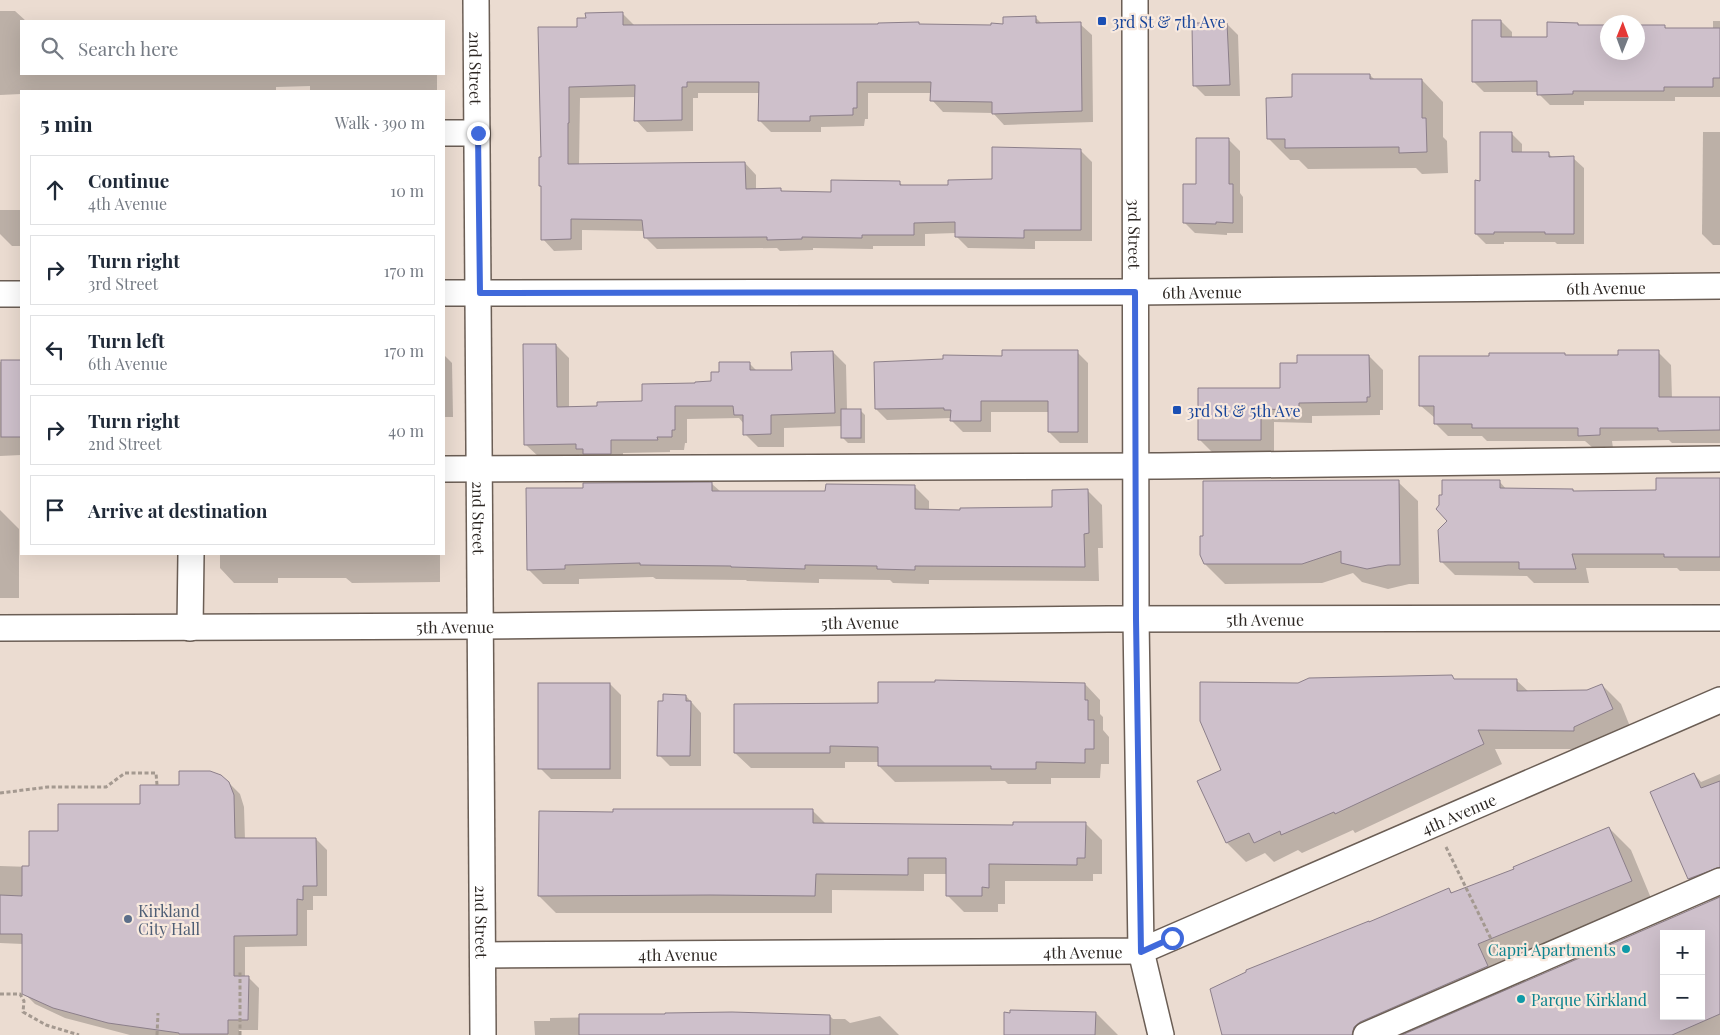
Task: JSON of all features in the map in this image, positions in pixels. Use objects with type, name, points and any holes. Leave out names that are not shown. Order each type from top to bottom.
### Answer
[{"type":"street","name":"2nd Street","points":[[476,0],[480,293],[478,469],[483,1035]]},
{"type":"street","name":"3rd Street","points":[[1135,0],[1136,619],[1141,952],[1161,1035]]},
{"type":"street","points":[[445,133],[478,133]]},
{"type":"street","name":"6th Avenue","points":[[445,293],[1135,292],[1720,286]]},
{"type":"street","points":[[0,294],[20,294]]},
{"type":"street","points":[[445,469],[1136,466],[1720,458]]},
{"type":"street","points":[[190,628],[191,555]]},
{"type":"street","name":"5th Avenue","points":[[0,628],[480,626],[1136,619],[1720,618]]},
{"type":"street","name":"4th Avenue","points":[[483,955],[1141,952],[1720,700]]},
{"type":"street","points":[[1366,1035],[1720,881]]},
{"type":"path","points":[[0,793],[48,787],[106,787],[125,774],[156,773],[157,785]]},
{"type":"path","points":[[1445,846],[1508,974]]},
{"type":"path","points":[[240,970],[240,1035]]},
{"type":"path","points":[[0,994],[20,994],[24,1000],[23,1012],[46,1025],[79,1035]]},
{"type":"path","points":[[157,1035],[158,1013]]},
{"type":"building","points":[[623,12],[623,25],[878,24],[919,22],[919,24],[991,25],[991,23],[1003,24],[1003,17],[1036,16],[1036,23],[1081,22],[1082,111],[992,114],[992,102],[930,101],[931,82],[857,82],[857,108],[853,108],[853,115],[810,116],[810,121],[758,121],[759,82],[687,82],[687,87],[682,87],[682,120],[634,121],[635,85],[569,87],[568,164],[745,162],[746,189],[781,188],[781,191],[831,192],[831,180],[900,181],[900,185],[948,185],[948,180],[992,179],[992,147],[1081,149],[1081,230],[1024,230],[1024,238],[955,237],[955,222],[914,223],[914,235],[862,235],[862,238],[802,237],[802,239],[767,240],[767,237],[644,238],[642,220],[571,219],[571,239],[541,240],[538,27],[577,27],[577,18],[586,18],[585,13]]},
{"type":"building","points":[[1472,20],[1501,20],[1501,37],[1547,37],[1547,22],[1600,25],[1600,60],[1645,60],[1645,25],[1665,25],[1665,28],[1720,28],[1720,78],[1713,78],[1713,87],[1664,87],[1664,91],[1573,91],[1573,94],[1537,95],[1537,81],[1472,82]]},
{"type":"building","points":[[1195,23],[1227,23],[1230,85],[1193,86],[1192,25],[1195,25]]},
{"type":"building","points":[[1292,74],[1370,74],[1370,79],[1422,79],[1422,118],[1426,118],[1427,152],[1399,153],[1399,147],[1285,148],[1285,139],[1267,139],[1266,98],[1292,97]]},
{"type":"building","points":[[1480,132],[1512,132],[1512,152],[1549,152],[1549,157],[1574,156],[1574,234],[1494,232],[1494,234],[1475,234],[1475,180],[1480,181]]},
{"type":"building","points":[[1196,138],[1229,138],[1229,184],[1233,184],[1233,223],[1183,223],[1183,184],[1196,184]]},
{"type":"building","points":[[523,344],[556,344],[557,407],[597,406],[597,402],[642,401],[642,384],[711,381],[711,372],[719,372],[719,362],[750,362],[750,370],[792,370],[791,352],[833,351],[835,413],[771,415],[771,434],[743,435],[743,415],[734,415],[733,406],[675,406],[675,430],[672,430],[672,437],[657,437],[658,440],[611,440],[611,454],[583,454],[583,449],[576,449],[576,444],[524,445]]},
{"type":"building","points":[[1002,350],[1078,350],[1078,432],[1048,432],[1048,401],[981,401],[981,421],[950,421],[951,410],[944,410],[944,408],[875,409],[874,362],[943,359],[943,355],[1002,356]]},
{"type":"building","points":[[1618,350],[1659,350],[1659,397],[1720,397],[1720,430],[1658,431],[1658,428],[1600,428],[1600,435],[1578,436],[1578,428],[1472,428],[1472,424],[1434,424],[1434,406],[1419,406],[1419,356],[1489,356],[1489,353],[1618,355]]},
{"type":"building","points":[[1297,355],[1369,355],[1370,397],[1367,397],[1367,402],[1299,403],[1299,410],[1261,409],[1261,440],[1198,440],[1198,388],[1280,388],[1280,363],[1297,363]]},
{"type":"building","points":[[1,360],[20,360],[20,437],[1,437]]},
{"type":"building","points":[[841,409],[861,409],[861,438],[841,438]]},
{"type":"building","points":[[1656,478],[1720,478],[1720,557],[1664,557],[1664,554],[1572,554],[1576,569],[1519,569],[1519,562],[1440,562],[1438,530],[1447,521],[1436,509],[1439,505],[1439,495],[1442,495],[1442,480],[1500,480],[1500,488],[1573,489],[1573,491],[1656,490]]},
{"type":"building","points":[[1399,480],[1400,565],[1367,569],[1341,563],[1341,551],[1302,564],[1204,564],[1200,555],[1200,536],[1203,536],[1203,481]]},
{"type":"building","points":[[712,482],[712,491],[825,491],[826,484],[915,485],[915,509],[960,510],[960,508],[1052,507],[1052,490],[1088,489],[1089,533],[1084,534],[1085,567],[915,566],[915,570],[877,569],[877,566],[805,565],[805,569],[640,565],[640,563],[565,565],[565,569],[527,570],[526,488],[583,488],[583,483]]},
{"type":"building","points":[[1452,675],[1454,679],[1517,679],[1517,691],[1587,690],[1602,684],[1613,709],[1574,727],[1574,731],[1478,730],[1484,744],[1335,814],[1334,812],[1281,835],[1280,831],[1254,843],[1249,833],[1226,843],[1197,781],[1221,770],[1200,721],[1200,682],[1298,683],[1309,678]]},
{"type":"building","points":[[935,680],[1085,683],[1085,700],[1088,700],[1088,720],[1094,720],[1094,749],[1085,749],[1085,763],[1036,762],[1036,769],[991,769],[991,766],[878,766],[878,747],[830,746],[830,753],[734,753],[734,704],[878,703],[878,682],[935,682]]},
{"type":"building","points":[[538,683],[610,683],[610,769],[538,769]]},
{"type":"building","points":[[663,694],[686,695],[686,701],[691,701],[690,756],[657,756],[658,701],[663,701]]},
{"type":"building","name":"Kirkland City Hall","points":[[179,771],[210,771],[221,775],[229,782],[234,795],[235,838],[316,838],[317,886],[303,886],[303,900],[297,899],[297,935],[234,936],[234,976],[249,976],[248,1020],[228,1020],[228,1034],[179,1034],[108,1023],[53,1008],[22,994],[22,934],[0,934],[0,895],[22,896],[22,866],[29,866],[29,831],[58,831],[58,804],[140,804],[140,785],[179,785]]},
{"type":"building","points":[[1694,773],[1701,788],[1720,781],[1720,867],[1688,879],[1650,792]]},
{"type":"building","points":[[613,809],[813,809],[813,823],[1013,825],[1013,822],[1086,822],[1085,858],[1077,858],[1077,865],[989,864],[989,888],[982,887],[982,896],[946,896],[946,858],[908,858],[908,875],[816,874],[815,896],[538,896],[539,811],[613,812]]},
{"type":"building","points":[[1609,827],[1632,881],[1478,944],[1488,966],[1360,1022],[1354,1027],[1352,1035],[1222,1035],[1210,989],[1246,972],[1246,970],[1369,922],[1449,888],[1451,893],[1514,869],[1513,867]]},
{"type":"building","name":"Capri Apartments","points":[[1720,897],[1720,1014],[1672,1035],[1402,1035]]},
{"type":"building","points":[[1010,1010],[1096,1012],[1095,1035],[1004,1035],[1004,1012],[1010,1013]]},
{"type":"building","points":[[732,1012],[830,1015],[830,1035],[579,1035],[579,1014]]},
{"type":"place","name":"3rd St & 7th Ave","points":[[1102,21]]},
{"type":"place","name":"3rd St & 5th Ave","points":[[1177,410]]},
{"type":"place","name":"Kirkland City Hall","points":[[128,919]]},
{"type":"place","name":"Capri Apartments","points":[[1626,949]]},
{"type":"place","name":"Parque Kirkland","points":[[1521,999]]},
{"type":"route","points":[[478,133],[480,293],[1135,292],[1136,619],[1141,952],[1172,938]]}]
